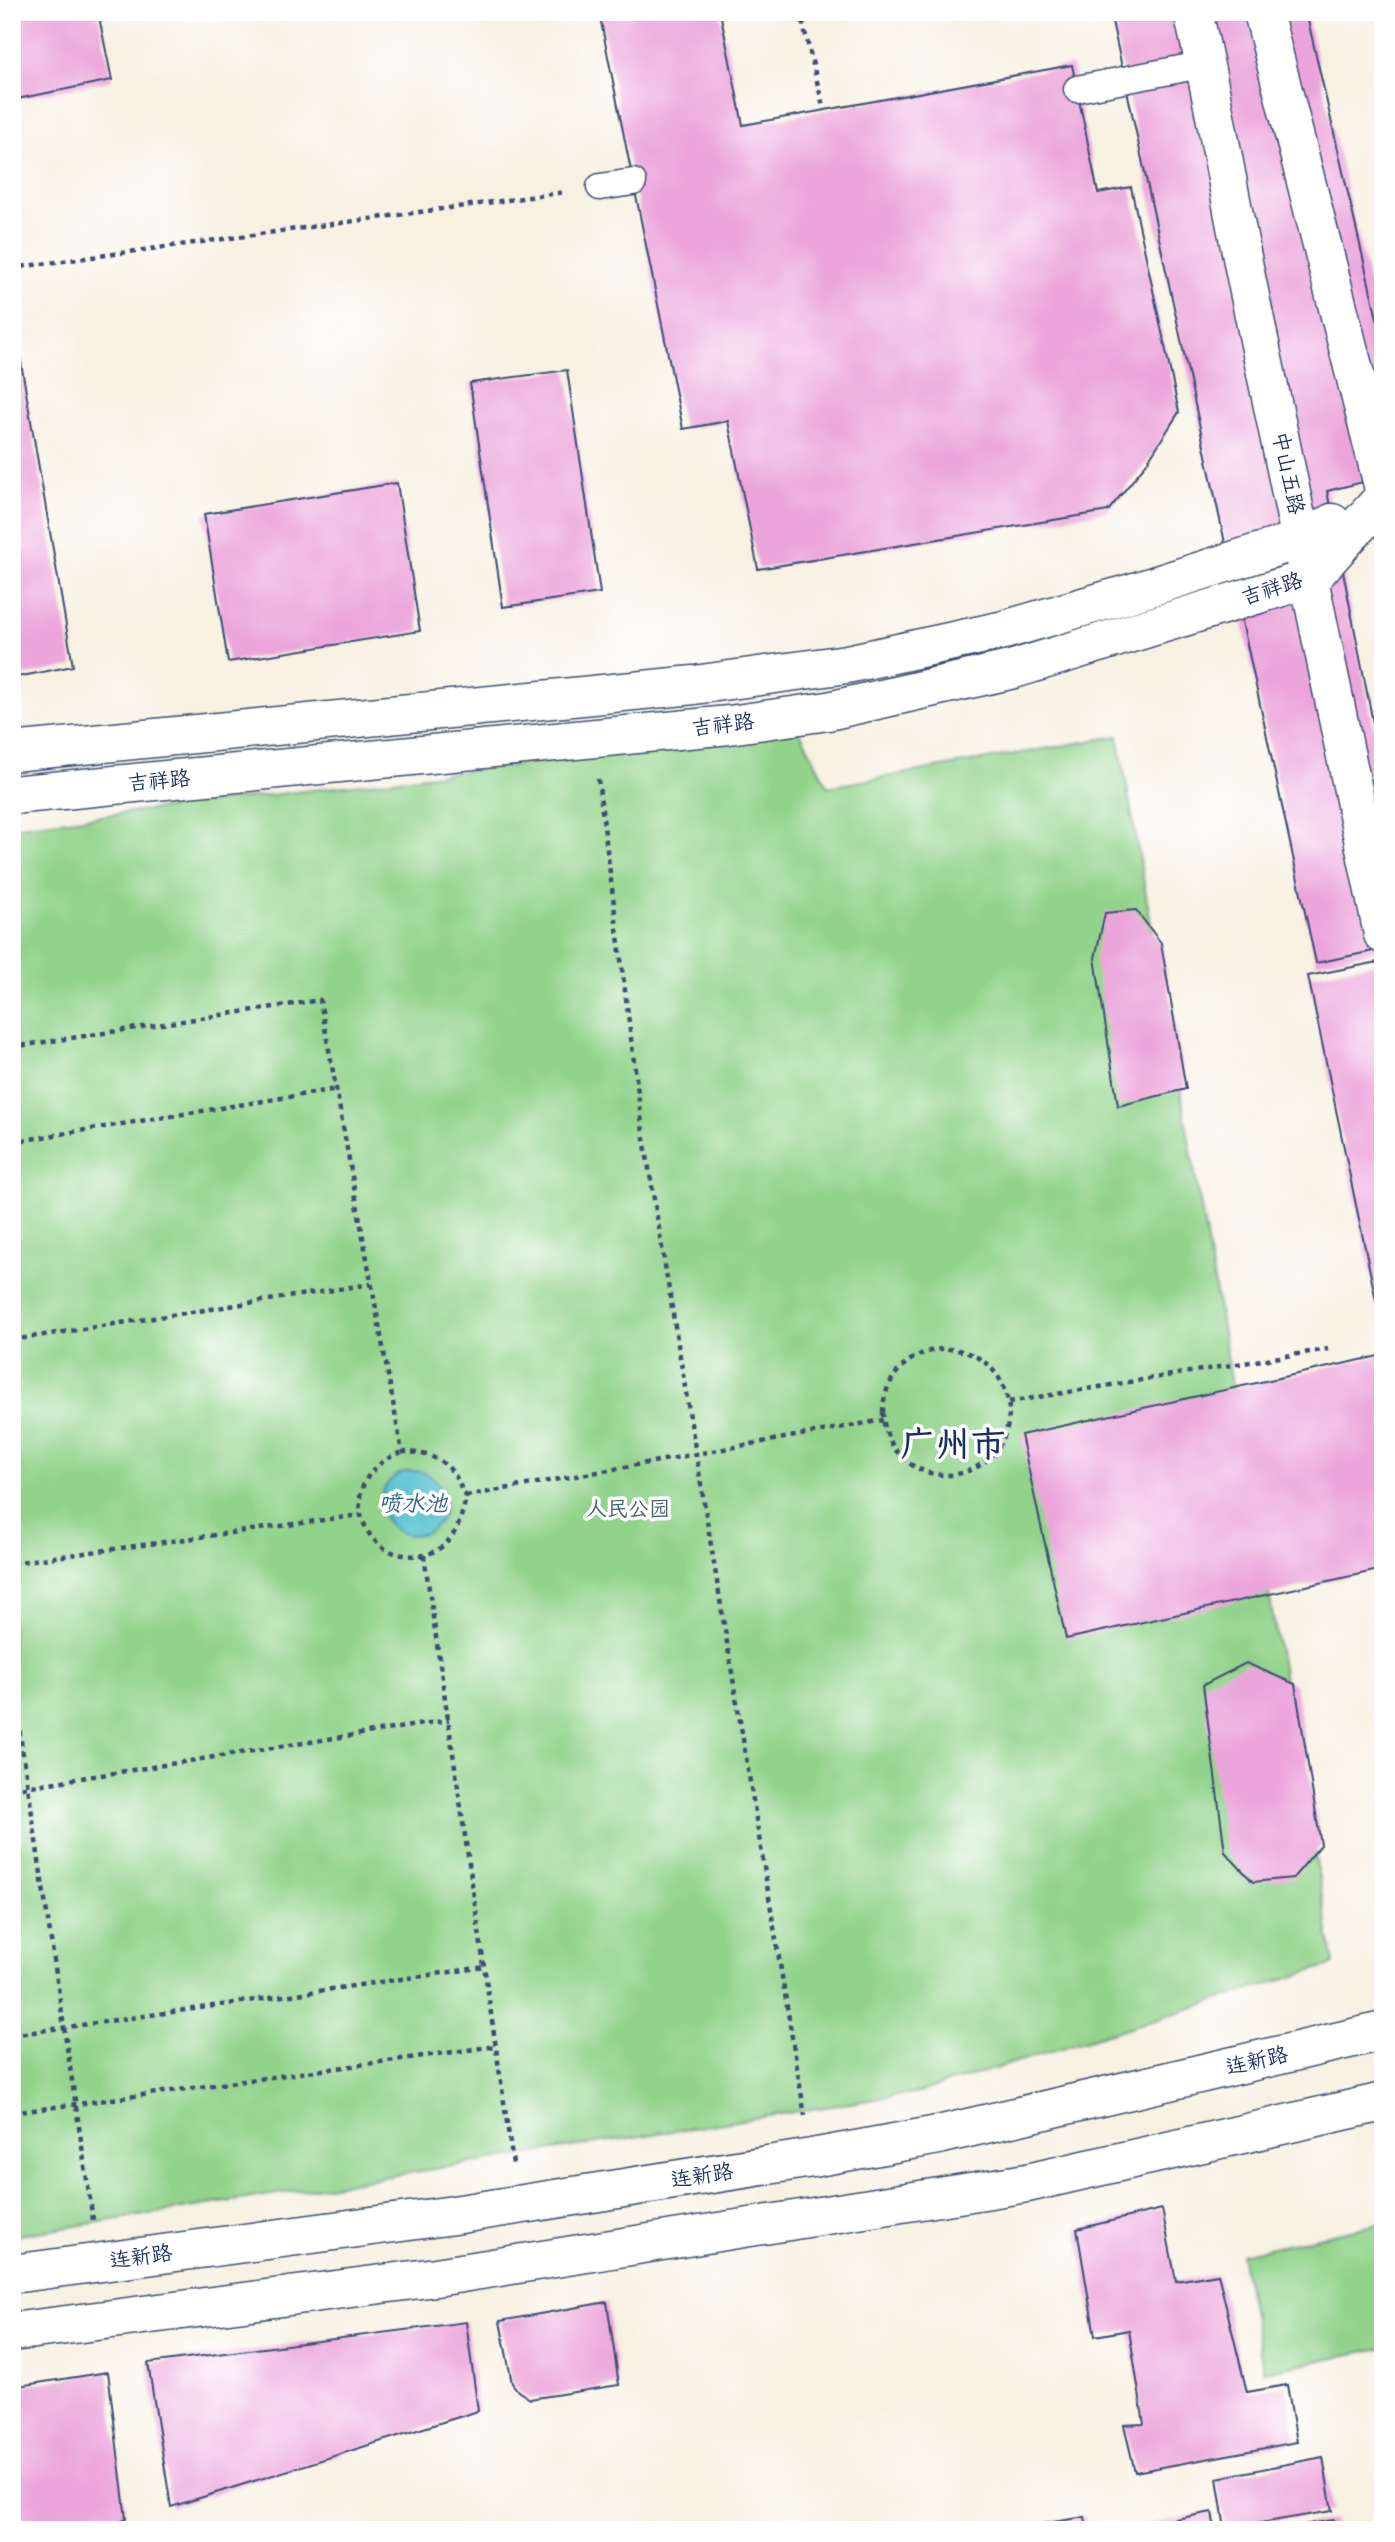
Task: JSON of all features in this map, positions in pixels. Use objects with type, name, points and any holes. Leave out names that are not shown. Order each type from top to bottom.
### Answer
[{"type":"street","name":"中山五路","points":[[1193,12],[1206,64],[1246,274],[1383,934]]},
{"type":"street","points":[[1263,12],[1383,485]]},
{"type":"street","name":"吉祥路","points":[[12,752],[694,685],[847,664],[1004,630],[1171,582],[1302,539],[1383,498]]},
{"type":"street","name":"吉祥路","points":[[12,795],[729,725],[828,711],[939,687],[1014,669],[1311,578],[1383,498]]},
{"type":"street","name":"连新路","points":[[12,2274],[520,2205],[812,2158],[938,2135],[1383,2031]]},
{"type":"street","points":[[12,2332],[436,2277],[1027,2183],[1383,2102]]},
{"type":"lane","points":[[1077,89],[1206,64]]},
{"type":"lane","points":[[600,187],[633,182]]},
{"type":"path","points":[[800,12],[824,110]]},
{"type":"path","points":[[12,268],[600,187]]},
{"type":"path","points":[[593,739],[643,1132],[812,2158]]},
{"type":"path","points":[[12,1047],[320,1000],[402,1452]]},
{"type":"path","points":[[12,1142],[337,1089]]},
{"type":"path","points":[[12,1340],[371,1284]]},
{"type":"path","points":[[948,1348],[969,1353],[988,1365],[1001,1381],[1009,1402],[1007,1429],[995,1454],[973,1471],[947,1476],[920,1471],[898,1455],[885,1431],[883,1403],[891,1381],[905,1364],[925,1352],[948,1348]]},
{"type":"path","points":[[1009,1402],[1328,1349]]},
{"type":"path","points":[[466,1496],[883,1419]]},
{"type":"path","points":[[402,1452],[419,1452],[435,1457],[449,1466],[466,1496],[458,1530],[447,1544],[414,1557],[396,1554],[380,1545],[368,1532],[360,1515],[364,1482],[374,1468],[387,1458],[402,1452]]},
{"type":"path","points":[[12,1563],[360,1515]]},
{"type":"path","points":[[424,1555],[520,2205]]},
{"type":"path","points":[[12,1681],[100,2262]]},
{"type":"path","points":[[12,1789],[449,1720]]},
{"type":"path","points":[[12,2035],[485,1967]]},
{"type":"path","points":[[12,2113],[496,2046]]},
{"type":"green space","name":"人民公园","points":[[799,730],[828,787],[1118,736],[1334,1964],[919,2092],[12,2236],[12,827]]},
{"type":"green space","points":[[1383,2223],[1383,2348],[1264,2371],[1241,2254]]},
{"type":"water","name":"喷水池","points":[[413,1471],[425,1473],[436,1480],[443,1491],[443,1515],[436,1526],[425,1533],[413,1535],[401,1533],[390,1526],[383,1515],[381,1503],[383,1491],[390,1480],[401,1473]]},
{"type":"building","points":[[12,12],[98,12],[112,80],[12,100]]},
{"type":"building","points":[[599,12],[720,12],[743,125],[1072,65],[1098,193],[1131,187],[1179,412],[1146,464],[1108,511],[758,569],[728,421],[683,429]]},
{"type":"building","points":[[1110,12],[1306,12],[1383,344],[1383,477],[1327,491],[1383,773],[1383,949],[1316,963]]},
{"type":"building","points":[[14,322],[73,666],[12,678],[12,323]]},
{"type":"building","points":[[567,370],[600,593],[503,607],[470,383]]},
{"type":"building","points":[[397,483],[420,631],[228,662],[204,514]]},
{"type":"building","points":[[1136,910],[1161,943],[1186,1089],[1118,1106],[1095,958],[1105,913]]},
{"type":"building","points":[[1383,961],[1383,1329],[1382,1329],[1308,976]]},
{"type":"building","points":[[1383,1355],[1383,1569],[1066,1639],[1021,1435]]},
{"type":"building","points":[[1246,1663],[1295,1684],[1321,1845],[1293,1878],[1253,1882],[1225,1852],[1203,1685]]},
{"type":"building","points":[[1162,2209],[1176,2281],[1218,2274],[1247,2392],[1287,2385],[1297,2442],[1135,2472],[1124,2425],[1144,2424],[1129,2330],[1095,2336],[1077,2229]]},
{"type":"building","points":[[607,2302],[619,2385],[530,2399],[518,2391],[512,2383],[500,2321]]},
{"type":"building","points":[[466,2322],[478,2411],[171,2507],[148,2363]]},
{"type":"building","points":[[108,2372],[126,2519],[104,2530],[12,2530],[12,2387]]},
{"type":"building","points":[[1323,2457],[1332,2511],[1225,2529],[1217,2478]]},
{"type":"building","points":[[1212,2512],[1215,2530],[1129,2530],[1129,2528]]},
{"type":"building","points":[[1085,2517],[1087,2530],[1034,2530],[1034,2525]]},
{"type":"building","points":[[1334,2520],[1335,2530],[1284,2530],[1284,2528]]},
{"type":"district","name":"广州市","points":[[953,1445]]}]
